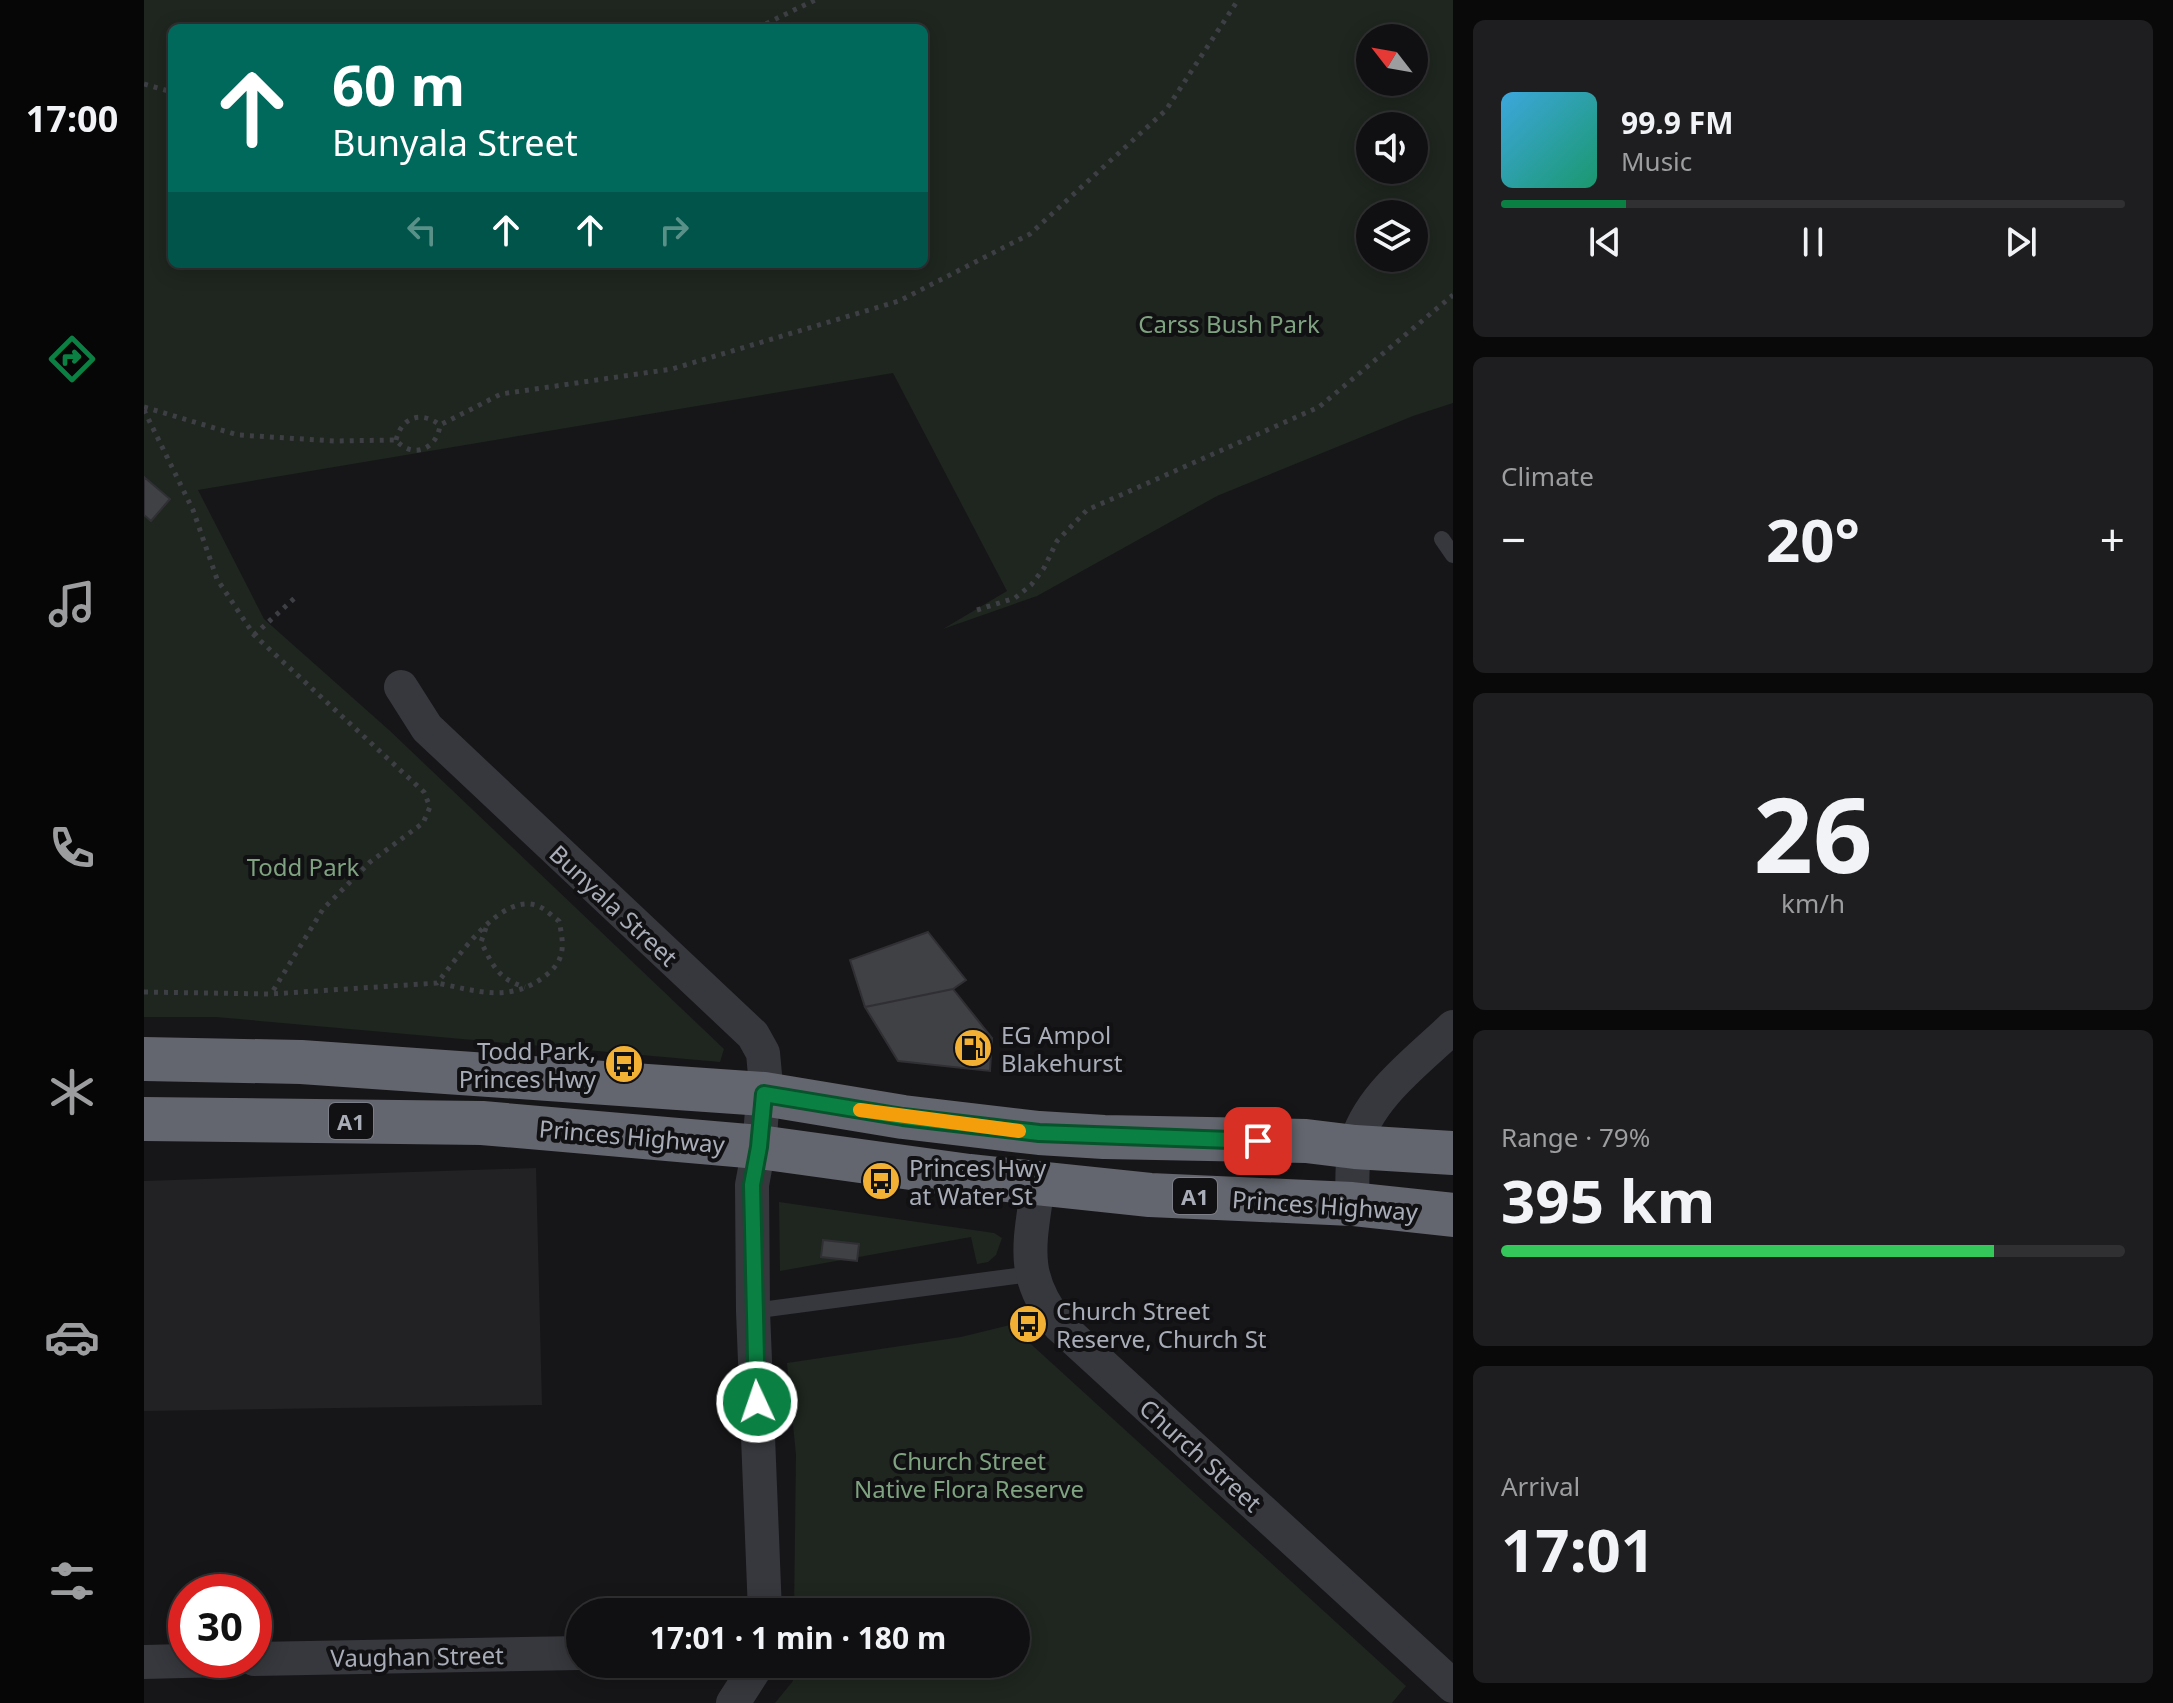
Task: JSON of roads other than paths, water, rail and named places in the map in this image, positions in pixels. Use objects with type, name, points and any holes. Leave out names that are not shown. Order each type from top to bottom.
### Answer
[{"type":"highway","name":"Princes Highway","points":[[144,1059],[301,1062],[764,1094],[903,1117],[1039,1133],[1306,1141],[1453,1153]]},
{"type":"highway","name":"Princes Highway","points":[[144,1119],[482,1123],[759,1147],[1038,1184],[1150,1195],[1352,1204],[1453,1215]]},
{"type":"street","name":"Bunyala Street","points":[[401,687],[427,728],[753,1035],[763,1053],[764,1094],[752,1185],[753,1311],[764,1598]]},
{"type":"street","points":[[1352,1204],[1355,1147],[1380,1098],[1453,1027]]},
{"type":"street","name":"Church Street","points":[[1038,1184],[1032,1230],[1031,1274],[1042,1304],[1060,1326],[1453,1686]]},
{"type":"street","name":"Vaughan Street","points":[[272,1659],[566,1653]]},
{"type":"street","points":[[144,1662],[168,1661]]},
{"type":"street","points":[[733,1703],[748,1678]]},
{"type":"lane","points":[[1442,539],[1453,555]]},
{"type":"lane","points":[[753,1311],[1031,1274]]},
{"type":"place","name":"EG Ampol Blakehurst","points":[[973,1048]]},
{"type":"place","name":"Todd Park, Princes Hwy","points":[[624,1064]]},
{"type":"place","name":"Princes Hwy at Water St","points":[[881,1181]]},
{"type":"place","name":"Church Street Reserve, Church St","points":[[1028,1324]]},
{"type":"park label","name":"Carss Bush Park","points":[[1229,323]]},
{"type":"park label","name":"Todd Park","points":[[303,866]]},
{"type":"park label","name":"Church Street Native Flora Reserve","points":[[969,1474]]}]
